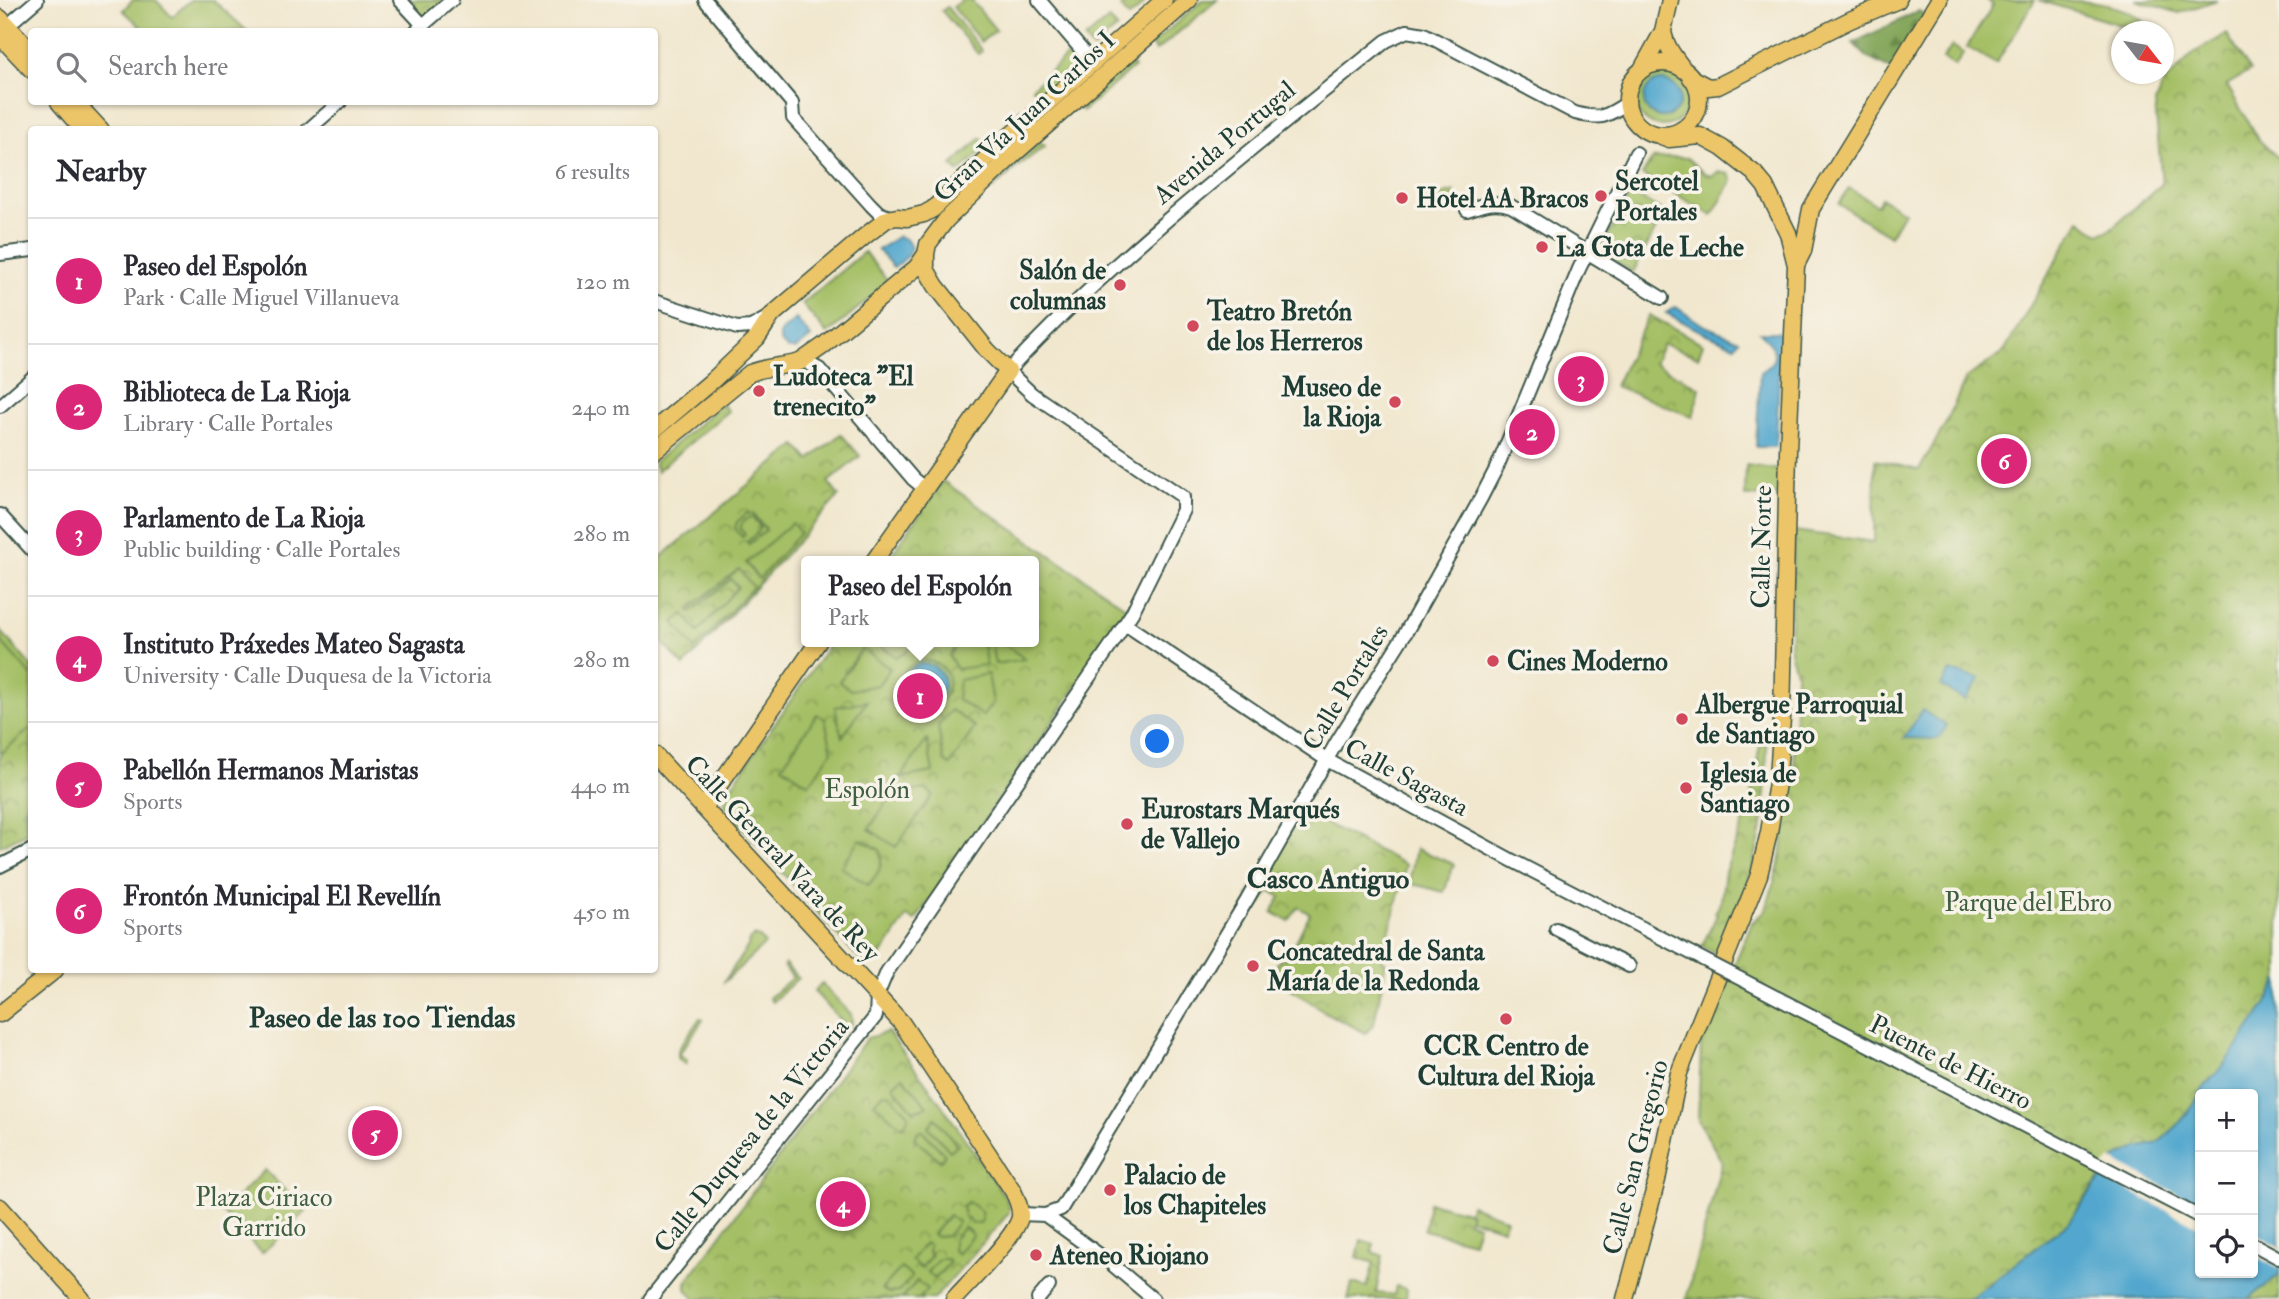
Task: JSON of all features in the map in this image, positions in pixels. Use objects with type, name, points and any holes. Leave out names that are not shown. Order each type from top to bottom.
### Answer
[{"type":"main road","name":"Gran Vía Juan Carlos I","points":[[658,426],[744,350],[746,331],[772,315],[887,219],[923,215],[933,209],[1092,62],[1164,0]]},
{"type":"main road","name":"Gran Vía Juan Carlos I","points":[[658,449],[750,373],[765,366],[800,362],[823,346],[911,272],[946,220],[1014,154],[1189,0]]},
{"type":"main road","points":[[1663,31],[1670,50],[1696,85],[1698,102],[1692,119],[1676,132],[1656,134],[1639,125],[1631,115],[1627,103],[1629,88],[1663,31],[1670,0]]},
{"type":"main road","points":[[1850,20],[1875,0]]},
{"type":"main road","points":[[1642,69],[1663,63],[1708,87],[1718,86],[1850,20],[1898,0]]},
{"type":"main road","points":[[1796,265],[1802,251],[1811,209],[1937,1]]},
{"type":"main road","points":[[2,26],[28,49]]},
{"type":"main road","points":[[2,26],[28,64]]},
{"type":"main road","points":[[62,105],[80,126]]},
{"type":"main road","points":[[78,105],[96,126]]},
{"type":"main road","name":"Calle Norte","points":[[1656,134],[1669,139],[1700,136],[1722,148],[1754,173],[1765,187],[1788,233],[1796,265],[1778,777],[1759,875],[1696,1028]]},
{"type":"main road","points":[[1779,214],[1811,209]]},
{"type":"main road","name":"Gran Vía Juan Carlos I","points":[[900,218],[918,224],[925,232],[927,249]]},
{"type":"main road","points":[[927,249],[924,262],[931,277],[987,350],[1008,371]]},
{"type":"main road","points":[[911,272],[919,270],[931,277]]},
{"type":"main road","points":[[746,331],[767,359],[779,365]]},
{"type":"main road","name":"Avenida Portugal","points":[[877,556],[1008,371]]},
{"type":"main road","points":[[704,807],[815,647]]},
{"type":"main road","name":"Calle General Vara de Rey","points":[[658,758],[901,1022],[1006,1179],[1019,1208]]},
{"type":"main road","points":[[0,1014],[51,973]]},
{"type":"main road","name":"Calle San Gregorio","points":[[1625,1299],[1657,1180],[1679,1073],[1696,1028]]},
{"type":"main road","points":[[0,1207],[82,1299]]},
{"type":"main road","points":[[954,1299],[1008,1238],[1018,1223],[1019,1208]]},
{"type":"street","points":[[2,26],[37,0]]},
{"type":"street","points":[[400,0],[418,28]]},
{"type":"street","points":[[420,28],[452,0]]},
{"type":"street","points":[[705,0],[792,103],[793,118],[879,213],[900,218]]},
{"type":"street","points":[[1039,0],[1092,62]]},
{"type":"street","name":"Avenida Portugal","points":[[1008,371],[1117,266],[1207,187],[1386,41],[1407,31],[1424,34],[1575,113],[1594,118],[1608,116],[1627,103]]},
{"type":"street","points":[[313,126],[337,105]]},
{"type":"street","name":"Calle Portales","points":[[1045,1215],[1061,1209],[1067,1201],[1247,900],[1327,760],[1406,632],[1488,486],[1586,253],[1636,153]]},
{"type":"street","points":[[1467,210],[1490,202],[1511,206],[1662,298]]},
{"type":"street","points":[[0,254],[28,250]]},
{"type":"street","points":[[658,302],[746,331]]},
{"type":"street","points":[[823,346],[819,352],[819,362],[828,379]]},
{"type":"street","points":[[800,362],[815,366],[828,379],[913,479],[924,488]]},
{"type":"street","name":"Calle Duquesa de la Victoria","points":[[657,1296],[876,1016],[877,996],[887,972],[1125,624],[1183,510],[1184,497],[1032,394],[1008,371]]},
{"type":"street","points":[[0,406],[28,382]]},
{"type":"street","points":[[0,515],[28,546]]},
{"type":"street","name":"Calle Sagasta","points":[[1125,624],[1327,760],[1681,948]]},
{"type":"street","points":[[0,866],[28,852]]},
{"type":"street","points":[[1556,929],[1629,966]]},
{"type":"street","name":"Puente de Hierro","points":[[1681,948],[2196,1215]]},
{"type":"street","points":[[1019,1208],[1045,1215],[1108,1261],[1153,1299]]},
{"type":"street","points":[[2258,1247],[2279,1258]]},
{"type":"street","points":[[1038,1299],[1049,1286]]},
{"type":"green space","points":[[133,0],[156,0],[172,17],[191,0],[213,0],[244,28],[139,28],[140,26],[123,10]]},
{"type":"green space","points":[[400,0],[452,0],[423,25]]},
{"type":"green space","points":[[962,0],[971,0],[996,30],[981,42],[953,7]]},
{"type":"green space","points":[[1130,0],[1140,0],[1144,4],[1129,17],[1121,7]]},
{"type":"green space","points":[[1203,0],[1217,0],[1156,51],[1151,45]]},
{"type":"green space","points":[[1986,0],[2035,0],[1996,64],[1967,47],[1993,5]]},
{"type":"green space","points":[[2038,0],[2108,5],[2122,9],[2142,21],[2111,22]]},
{"type":"green space","points":[[2136,0],[2217,0],[2179,13]]},
{"type":"green space","points":[[947,7],[982,51],[978,54],[942,11]]},
{"type":"green space","points":[[1919,11],[1925,15],[1892,70],[1868,58],[1853,43]]},
{"type":"green space","points":[[1109,19],[1117,28],[1093,49],[1085,39]]},
{"type":"green space","name":"Parque del Ebro","points":[[2227,34],[2250,71],[2227,85],[2257,138],[2279,159],[2279,979],[2267,1003],[2231,1057],[2203,1089],[2195,1089],[2195,1102],[2177,1126],[2158,1143],[2122,1154],[2091,1189],[2068,1223],[1969,1299],[1686,1299],[1722,1162],[1698,1120],[1701,1045],[1752,922],[1766,910],[1781,858],[1785,820],[1794,785],[1796,672],[1790,651],[1794,531],[1874,542],[1875,460],[1919,470],[1946,423],[1966,378],[2003,353],[2080,220],[2099,234],[2108,231],[2162,184],[2155,103],[2163,84],[2174,84],[2174,73],[2195,52]]},
{"type":"green space","points":[[1952,46],[1964,53],[1955,66],[1943,59]]},
{"type":"green space","points":[[1073,50],[1081,60],[1041,97],[1032,88]]},
{"type":"green space","points":[[1130,62],[1134,67],[1083,111],[1079,106]]},
{"type":"green space","points":[[1662,74],[1672,76],[1680,82],[1686,90],[1686,110],[1680,118],[1672,124],[1662,126],[1652,124],[1644,118],[1638,110],[1636,100],[1638,90],[1644,82],[1652,76]]},
{"type":"green space","points":[[981,138],[988,146],[959,172],[952,165]]},
{"type":"green space","points":[[1040,142],[1045,146],[992,188]]},
{"type":"green space","points":[[1687,158],[1705,174],[1729,174],[1732,181],[1712,215],[1642,175],[1653,159]]},
{"type":"green space","points":[[1849,188],[1877,205],[1881,198],[1904,212],[1890,236],[1839,204]]},
{"type":"green space","points":[[1454,191],[1453,201],[1448,209],[1431,214],[1427,199]]},
{"type":"green space","points":[[1631,193],[1665,212],[1633,272],[1598,253]]},
{"type":"green space","points":[[864,252],[889,282],[827,334],[802,304]]},
{"type":"green space","points":[[1649,315],[1703,344],[1698,357],[1663,344],[1654,363],[1700,388],[1693,417],[1615,386]]},
{"type":"green space","points":[[722,404],[728,411],[658,470],[658,459]]},
{"type":"green space","points":[[841,434],[860,456],[828,482],[839,496],[684,666],[658,637],[658,560],[796,445],[809,460]]},
{"type":"green space","points":[[1746,465],[1781,470],[1780,495],[1745,497]]},
{"type":"green space","name":"Espolón","points":[[943,481],[1127,608],[1098,655],[915,921],[907,916],[879,959],[869,965],[862,962],[730,814],[725,805],[726,794],[828,647],[1039,647],[1039,556],[890,556]]},
{"type":"green space","points":[[747,513],[753,514],[766,530],[749,544],[747,542],[759,531],[760,526],[753,518],[749,517],[742,523],[740,529],[745,534],[742,537],[735,529],[737,522]]},
{"type":"green space","points":[[792,523],[800,533],[759,579],[746,563]]},
{"type":"green space","points":[[739,569],[753,587],[695,649],[674,622],[684,614],[698,632],[738,587],[731,579],[691,612],[689,609]]},
{"type":"green space","points":[[0,630],[28,662],[28,832],[0,846]]},
{"type":"green space","points":[[0,640],[28,672],[28,731],[0,754]]},
{"type":"green space","points":[[882,647],[911,647],[897,657]]},
{"type":"green space","points":[[955,647],[984,647],[986,665],[957,669],[949,656]]},
{"type":"green space","points":[[992,647],[1008,647],[1025,659],[995,664]]},
{"type":"green space","points":[[862,649],[890,668],[878,685],[851,690],[839,682]]},
{"type":"green space","points":[[924,660],[939,665],[947,674],[948,685],[944,696],[937,704],[927,709],[916,708],[905,700],[901,693],[902,674]],"holes":[[[927,664],[939,671],[940,696],[933,702],[904,681],[911,669]]]},
{"type":"green space","points":[[988,674],[993,702],[983,716],[957,699],[959,680]]},
{"type":"green space","points":[[867,701],[842,737],[835,707]]},
{"type":"green space","points":[[951,710],[975,727],[950,765],[944,761],[938,726]]},
{"type":"green space","points":[[817,714],[825,719],[832,751],[809,784],[782,766]]},
{"type":"green space","points":[[927,740],[933,772],[900,778]]},
{"type":"green space","points":[[1760,745],[1767,745],[1761,832],[1749,879],[1721,956],[1702,946],[1717,915],[1715,913],[1721,902],[1725,872],[1749,808]]},
{"type":"green space","points":[[926,789],[933,795],[896,847],[869,829],[892,794]]},
{"type":"green space","points":[[1298,809],[1406,865],[1382,961],[1386,962],[1374,1024],[1366,1033],[1328,1014],[1271,975],[1280,959],[1287,958],[1310,914],[1298,907],[1289,921],[1272,912],[1281,897],[1269,890],[1260,905],[1248,897]]},
{"type":"green space","points":[[860,839],[880,850],[881,855],[879,869],[868,885],[841,867]]},
{"type":"green space","points":[[1416,849],[1454,864],[1444,892],[1409,883]]},
{"type":"green space","points":[[754,936],[765,944],[723,983],[748,946],[749,940]]},
{"type":"green space","points":[[785,964],[798,978],[772,1002],[769,998],[793,977],[783,966]]},
{"type":"green space","points":[[822,984],[851,1014],[852,1023],[826,1054],[820,1050],[843,1023],[814,991]]},
{"type":"green space","points":[[700,1018],[703,1020],[680,1053],[687,1060],[685,1064],[678,1058],[678,1050]]},
{"type":"green space","points":[[888,1032],[1005,1197],[1009,1213],[934,1299],[695,1299],[686,1289],[686,1282],[867,1038]]},
{"type":"green space","points":[[903,1077],[927,1106],[914,1111],[894,1088],[894,1084]]},
{"type":"green space","points":[[884,1093],[888,1093],[909,1114],[902,1127],[874,1103]]},
{"type":"green space","points":[[935,1118],[957,1145],[950,1151],[928,1127]]},
{"type":"green space","points":[[923,1131],[945,1155],[940,1161],[914,1138],[918,1132]]},
{"type":"green space","name":"Plaza Ciriaco Garrido","points":[[265,1170],[306,1212],[262,1253],[222,1212]]},
{"type":"green space","points":[[968,1202],[981,1211],[980,1223],[972,1223],[964,1216],[962,1206]]},
{"type":"green space","points":[[1429,1202],[1471,1213],[1468,1221],[1478,1225],[1473,1242],[1424,1230]]},
{"type":"green space","points":[[1471,1205],[1507,1219],[1503,1229],[1469,1218]]},
{"type":"green space","points":[[949,1215],[958,1222],[947,1236],[937,1237],[933,1234]]},
{"type":"green space","points":[[964,1227],[973,1235],[957,1254],[953,1250],[953,1240]]},
{"type":"green space","points":[[1361,1240],[1374,1244],[1372,1252],[1383,1256],[1376,1293],[1394,1295],[1396,1286],[1407,1289],[1406,1299],[1348,1299],[1352,1283],[1367,1287],[1374,1263],[1357,1257]]},
{"type":"green space","points":[[925,1243],[929,1246],[931,1256],[920,1268],[911,1260]]},
{"type":"green space","points":[[939,1259],[947,1259],[950,1262],[935,1279],[927,1272]]},
{"type":"green space","points":[[901,1268],[912,1277],[898,1292],[888,1293],[882,1289]]},
{"type":"green space","points":[[2279,1275],[2279,1299],[2248,1299]]},
{"type":"green space","points":[[917,1281],[927,1289],[919,1299],[905,1299],[903,1297]]},
{"type":"water","points":[[1662,81],[1675,86],[1680,99],[1675,112],[1662,117],[1649,112],[1644,99],[1649,86]]},
{"type":"water","points":[[898,236],[906,239],[911,247],[907,257],[894,268],[878,250]]},
{"type":"water","points":[[1676,307],[1703,325],[1739,340],[1735,346],[1666,313]]},
{"type":"water","points":[[796,319],[811,337],[796,349],[788,349],[780,341],[780,333]]},
{"type":"water","points":[[1760,332],[1776,332],[1781,335],[1776,447],[1756,447],[1760,372],[1772,363],[1774,357],[1772,347]]},
{"type":"water","points":[[924,664],[932,665],[938,670],[943,676],[943,692],[938,698],[932,703],[924,704],[916,703],[910,698],[905,692],[904,684],[905,676],[910,670],[916,665]]},
{"type":"water","points":[[1950,671],[1980,679],[1964,700],[1941,686]]},
{"type":"water","points":[[1922,710],[1947,726],[1938,739],[1904,738]]},
{"type":"water","points":[[28,801],[27,833],[26,808]]},
{"type":"water","points":[[2279,979],[2279,1275],[2248,1299],[1969,1299],[2068,1223],[2116,1158],[2137,1148],[2158,1143],[2177,1126],[2195,1102],[2195,1278],[2258,1278],[2258,1089],[2203,1089],[2231,1056],[2267,1003]]},
{"type":"pier","points":[[2111,1159],[2195,1202],[2195,1225],[2098,1175]]},
{"type":"pier","points":[[2258,1235],[2279,1246],[2279,1269],[2258,1258]]},
{"type":"place","name":"Sercotel Portales","points":[[1601,196]]},
{"type":"place","name":"Hotel AA Bracos","points":[[1402,198]]},
{"type":"place","name":"La Gota de Leche","points":[[1542,247]]},
{"type":"place","name":"Salón de columnas","points":[[1120,285]]},
{"type":"place","name":"Teatro Bretón de los Herreros","points":[[1193,326]]},
{"type":"place","name":"Parlamento de La Rioja","points":[[1581,379]]},
{"type":"place","name":"Ludoteca \"El trenecito\"","points":[[759,391]]},
{"type":"place","name":"Museo de la Rioja","points":[[1395,402]]},
{"type":"place","name":"Biblioteca de La Rioja","points":[[1532,432]]},
{"type":"place","name":"Frontón Municipal El Revellín","points":[[2004,461]]},
{"type":"place","name":"Cines Moderno","points":[[1493,661]]},
{"type":"place","name":"Paseo del Espolón","points":[[920,696]]},
{"type":"place","name":"Albergue Parroquial de Santiago","points":[[1682,719]]},
{"type":"place","name":"Iglesia de Santiago","points":[[1686,788]]},
{"type":"place","name":"Eurostars Marqués de Vallejo","points":[[1127,824]]},
{"type":"place","name":"Concatedral de Santa María de la Redonda","points":[[1253,966]]},
{"type":"place","name":"CCR Centro de Cultura del Rioja","points":[[1506,1019]]},
{"type":"place","name":"Pabellón Hermanos Maristas","points":[[375,1133]]},
{"type":"place","name":"Palacio de los Chapiteles","points":[[1110,1190]]},
{"type":"place","name":"Instituto Práxedes Mateo Sagasta","points":[[843,1204]]},
{"type":"place","name":"Ateneo Riojano","points":[[1036,1255]]},
{"type":"district","name":"Casco Antiguo","points":[[1328,878]]},
{"type":"district","name":"Paseo de las 100 Tiendas","points":[[382,1017]]}]
